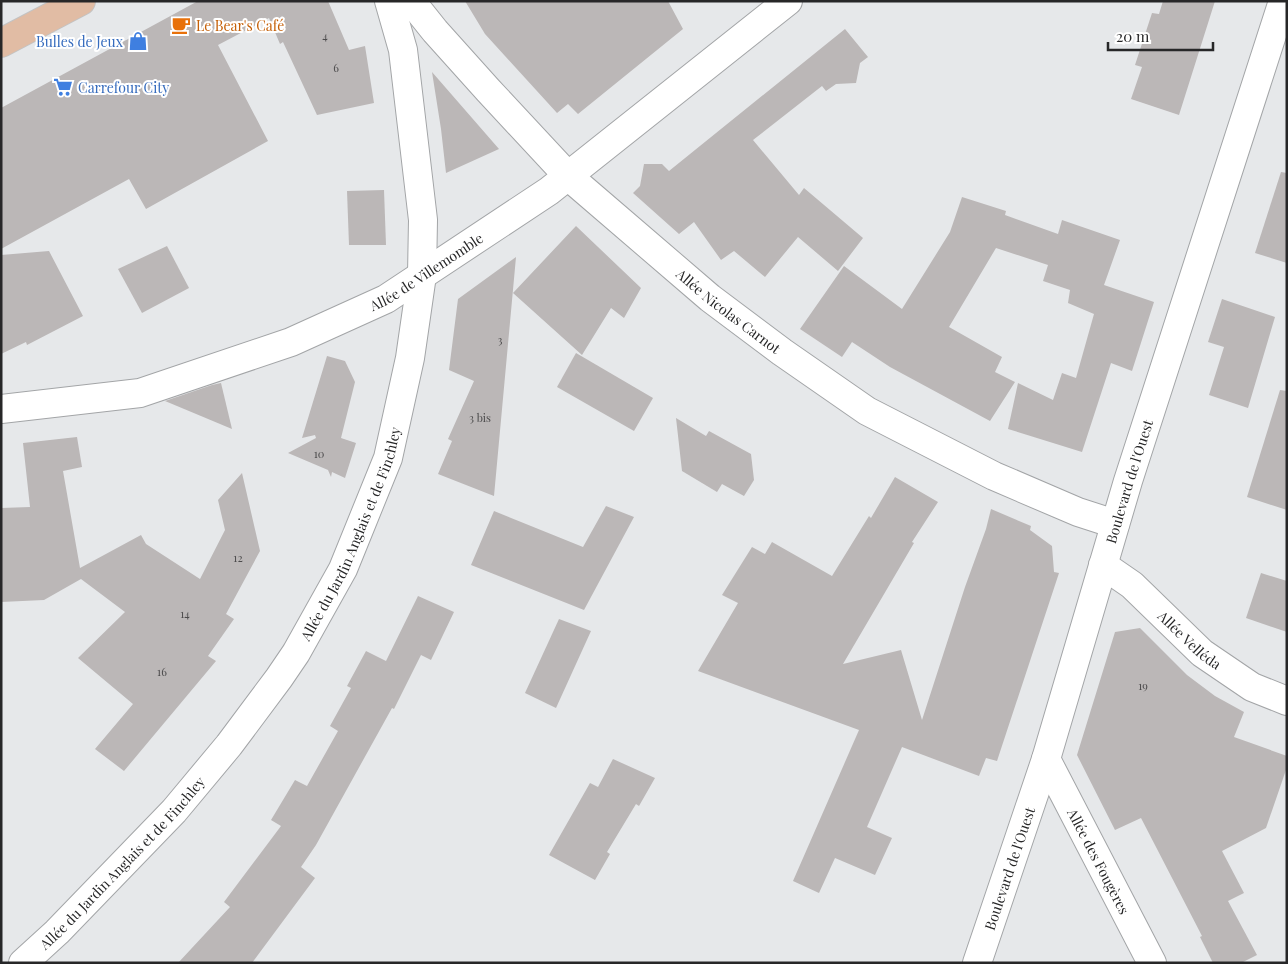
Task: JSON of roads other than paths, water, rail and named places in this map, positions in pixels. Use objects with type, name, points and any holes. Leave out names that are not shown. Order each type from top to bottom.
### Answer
[{"type":"main road","points":[[1,43],[81,1]]},
{"type":"street","name":"Allée du Jardin Anglais et de Finchley","points":[[23,963],[57,932],[174,811],[229,745],[296,653],[343,569],[388,458],[410,358],[422,275],[423,220],[403,50],[389,1]]},
{"type":"street","name":"Allée Nicolas Carnot","points":[[411,1],[455,54],[568,176],[710,298],[782,352],[867,411],[994,476],[1078,512],[1115,524]]},
{"type":"street","name":"Allée de Villemomble","points":[[1,409],[140,393],[291,342],[386,299],[549,191],[788,1]]},
{"type":"street","name":"Boulevard de l'Ouest","points":[[977,963],[1046,759],[1115,524],[1283,1]]},
{"type":"street","name":"Allée Velléda","points":[[1103,565],[1132,585],[1202,653],[1252,687],[1287,701]]},
{"type":"street","name":"Allée des Fougères","points":[[1046,759],[1152,963]]},
{"type":"place","name":"Le Bear's Café","points":[[181,25]]},
{"type":"place","name":"Bulles de Jeux","points":[[138,41]]},
{"type":"place","name":"Carrefour City","points":[[63,87]]}]
